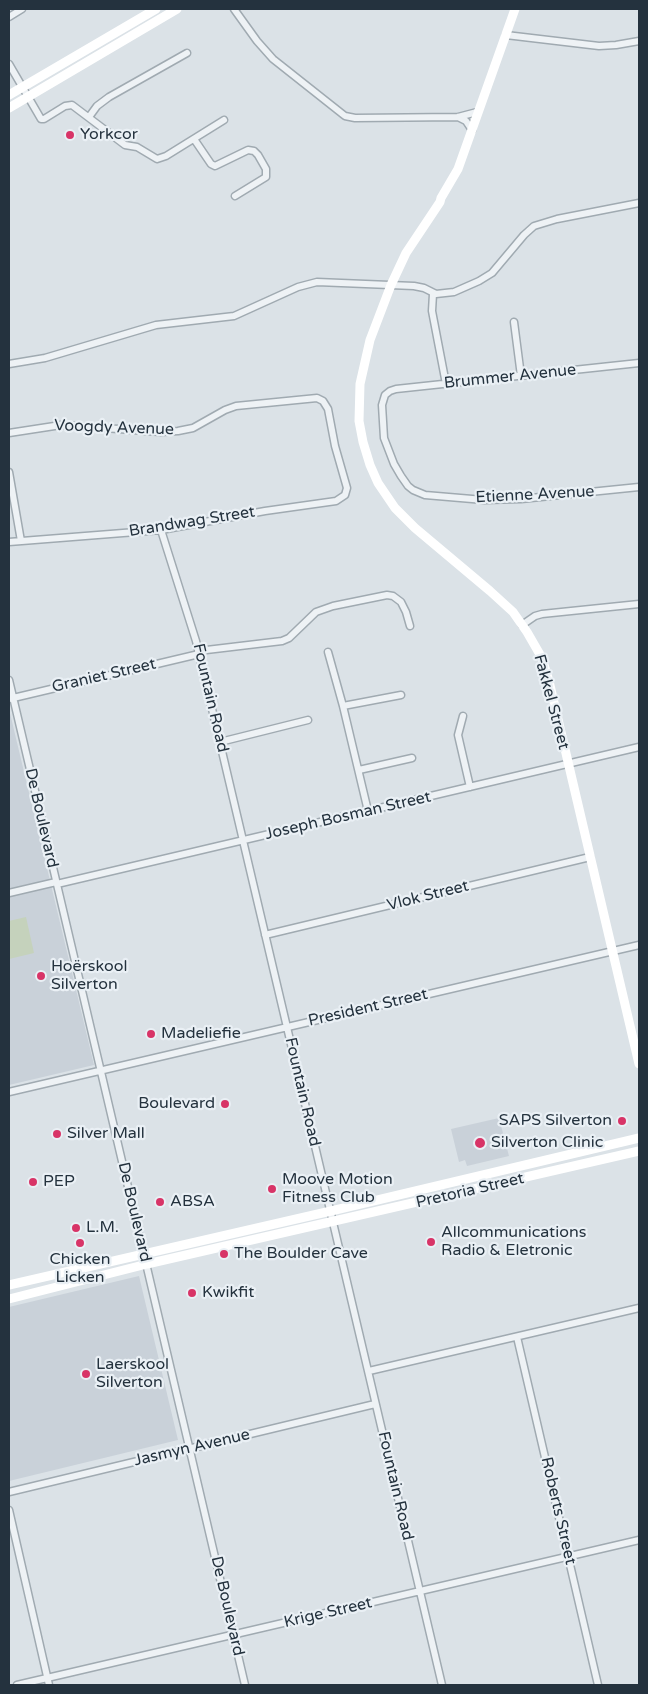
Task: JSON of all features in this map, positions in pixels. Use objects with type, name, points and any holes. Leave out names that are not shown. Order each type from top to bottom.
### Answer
[{"type":"main road","points":[[9,96],[156,9]]},
{"type":"main road","points":[[9,108],[177,9]]},
{"type":"main road","points":[[440,202],[449,196],[463,169],[515,9]]},
{"type":"main road","points":[[440,202],[458,169],[491,79]]},
{"type":"main road","name":"Fakkel Street","points":[[440,202],[407,250],[391,285],[370,341],[360,384],[359,421],[364,450],[385,495],[403,518],[502,601],[536,646],[544,664],[639,1064]]},
{"type":"main road","name":"Pretoria Street","points":[[9,1285],[639,1138]]},
{"type":"main road","name":"Pretoria Street","points":[[9,1299],[147,1264],[333,1223],[639,1151]]},
{"type":"street","points":[[9,16],[22,9]]},
{"type":"street","points":[[234,9],[257,41],[273,58],[342,114],[355,118],[458,117],[478,112]]},
{"type":"street","points":[[506,35],[599,46],[639,41]]},
{"type":"street","points":[[89,117],[97,106],[110,97],[188,54]]},
{"type":"street","points":[[9,64],[41,119],[72,105],[127,146],[138,148],[157,159],[162,159],[224,120]]},
{"type":"street","points":[[458,117],[466,121],[472,130]]},
{"type":"street","points":[[194,139],[211,164],[215,166],[248,150],[254,151],[258,155],[266,169],[266,177],[235,196]]},
{"type":"street","points":[[9,364],[40,359],[147,327],[234,316],[298,287],[318,282],[421,287],[433,294],[458,291],[488,276],[534,226],[557,219],[639,203]]},
{"type":"street","points":[[433,294],[432,311],[446,384]]},
{"type":"street","points":[[514,322],[521,376]]},
{"type":"street","name":"Brummer Avenue","points":[[384,396],[396,389],[639,363]]},
{"type":"street","name":"Etienne Avenue","points":[[384,396],[383,430],[388,449],[403,480],[420,493],[442,497],[504,500],[639,487]]},
{"type":"street","name":"Voogdy Avenue","points":[[9,433],[61,425],[175,432],[193,428],[236,406],[317,398],[323,401],[328,409],[335,446],[346,481],[344,496]]},
{"type":"street","points":[[9,472],[21,541]]},
{"type":"street","name":"Brandwag Street","points":[[9,542],[161,530],[265,511],[331,503],[338,501],[344,496]]},
{"type":"street","name":"Fountain Road","points":[[161,530],[199,652],[442,1685]]},
{"type":"street","name":"Graniet Street","points":[[11,698],[199,652],[282,641],[289,638],[316,612],[333,606],[387,595],[401,602],[410,626]]},
{"type":"street","points":[[522,625],[535,616],[542,614],[639,604]]},
{"type":"street","points":[[328,652],[344,706],[368,811]]},
{"type":"street","name":"De Boulevard","points":[[9,680],[11,698],[57,883],[245,1685]]},
{"type":"street","points":[[344,706],[401,695]]},
{"type":"street","points":[[463,716],[458,735],[470,787]]},
{"type":"street","points":[[220,742],[308,720]]},
{"type":"street","name":"Joseph Bosman Street","points":[[9,893],[639,747]]},
{"type":"street","points":[[359,770],[412,758]]},
{"type":"street","name":"Vlok Street","points":[[266,935],[590,857]]},
{"type":"street","name":"President Street","points":[[9,1092],[639,945]]},
{"type":"street","points":[[369,1372],[639,1308]]},
{"type":"street","name":"Roberts Street","points":[[517,1337],[598,1685]]},
{"type":"street","name":"Jasmyn Avenue","points":[[9,1492],[375,1404]]},
{"type":"street","points":[[9,1510],[48,1682]]},
{"type":"street","name":"Krige Street","points":[[18,1685],[48,1682],[233,1635],[639,1540]]},
{"type":"shaded area","name":"Hoërskool Silverton","points":[[9,709],[94,1065],[9,1085]]},
{"type":"shaded area","name":"Silverton Clinic","points":[[499,1118],[509,1156],[467,1166],[465,1160],[459,1162],[451,1129]]},
{"type":"shaded area","name":"Laerskool Silverton","points":[[139,1276],[178,1440],[9,1481],[9,1307]]},
{"type":"green space","points":[[26,917],[34,953],[9,959],[9,921]]},
{"type":"place","name":"Yorkcor","points":[[70,135]]},
{"type":"place","name":"Hoërskool Silverton","points":[[41,976]]},
{"type":"place","name":"Madeliefie","points":[[151,1034]]},
{"type":"place","name":"Boulevard","points":[[225,1104]]},
{"type":"place","name":"SAPS Silverton","points":[[622,1121]]},
{"type":"place","name":"Silver Mall","points":[[57,1134]]},
{"type":"place","name":"Silverton Clinic","points":[[480,1143]]},
{"type":"place","name":"PEP","points":[[33,1182]]},
{"type":"place","name":"Moove Motion Fitness Club","points":[[272,1189]]},
{"type":"place","name":"ABSA","points":[[160,1202]]},
{"type":"place","name":"L.M.","points":[[76,1228]]},
{"type":"place","name":"Allcommunications Radio & Eletronic","points":[[431,1242]]},
{"type":"place","name":"Chicken Licken","points":[[80,1243]]},
{"type":"place","name":"The Boulder Cave","points":[[224,1254]]},
{"type":"place","name":"Kwikfit","points":[[192,1293]]},
{"type":"place","name":"Laerskool Silverton","points":[[86,1374]]}]
